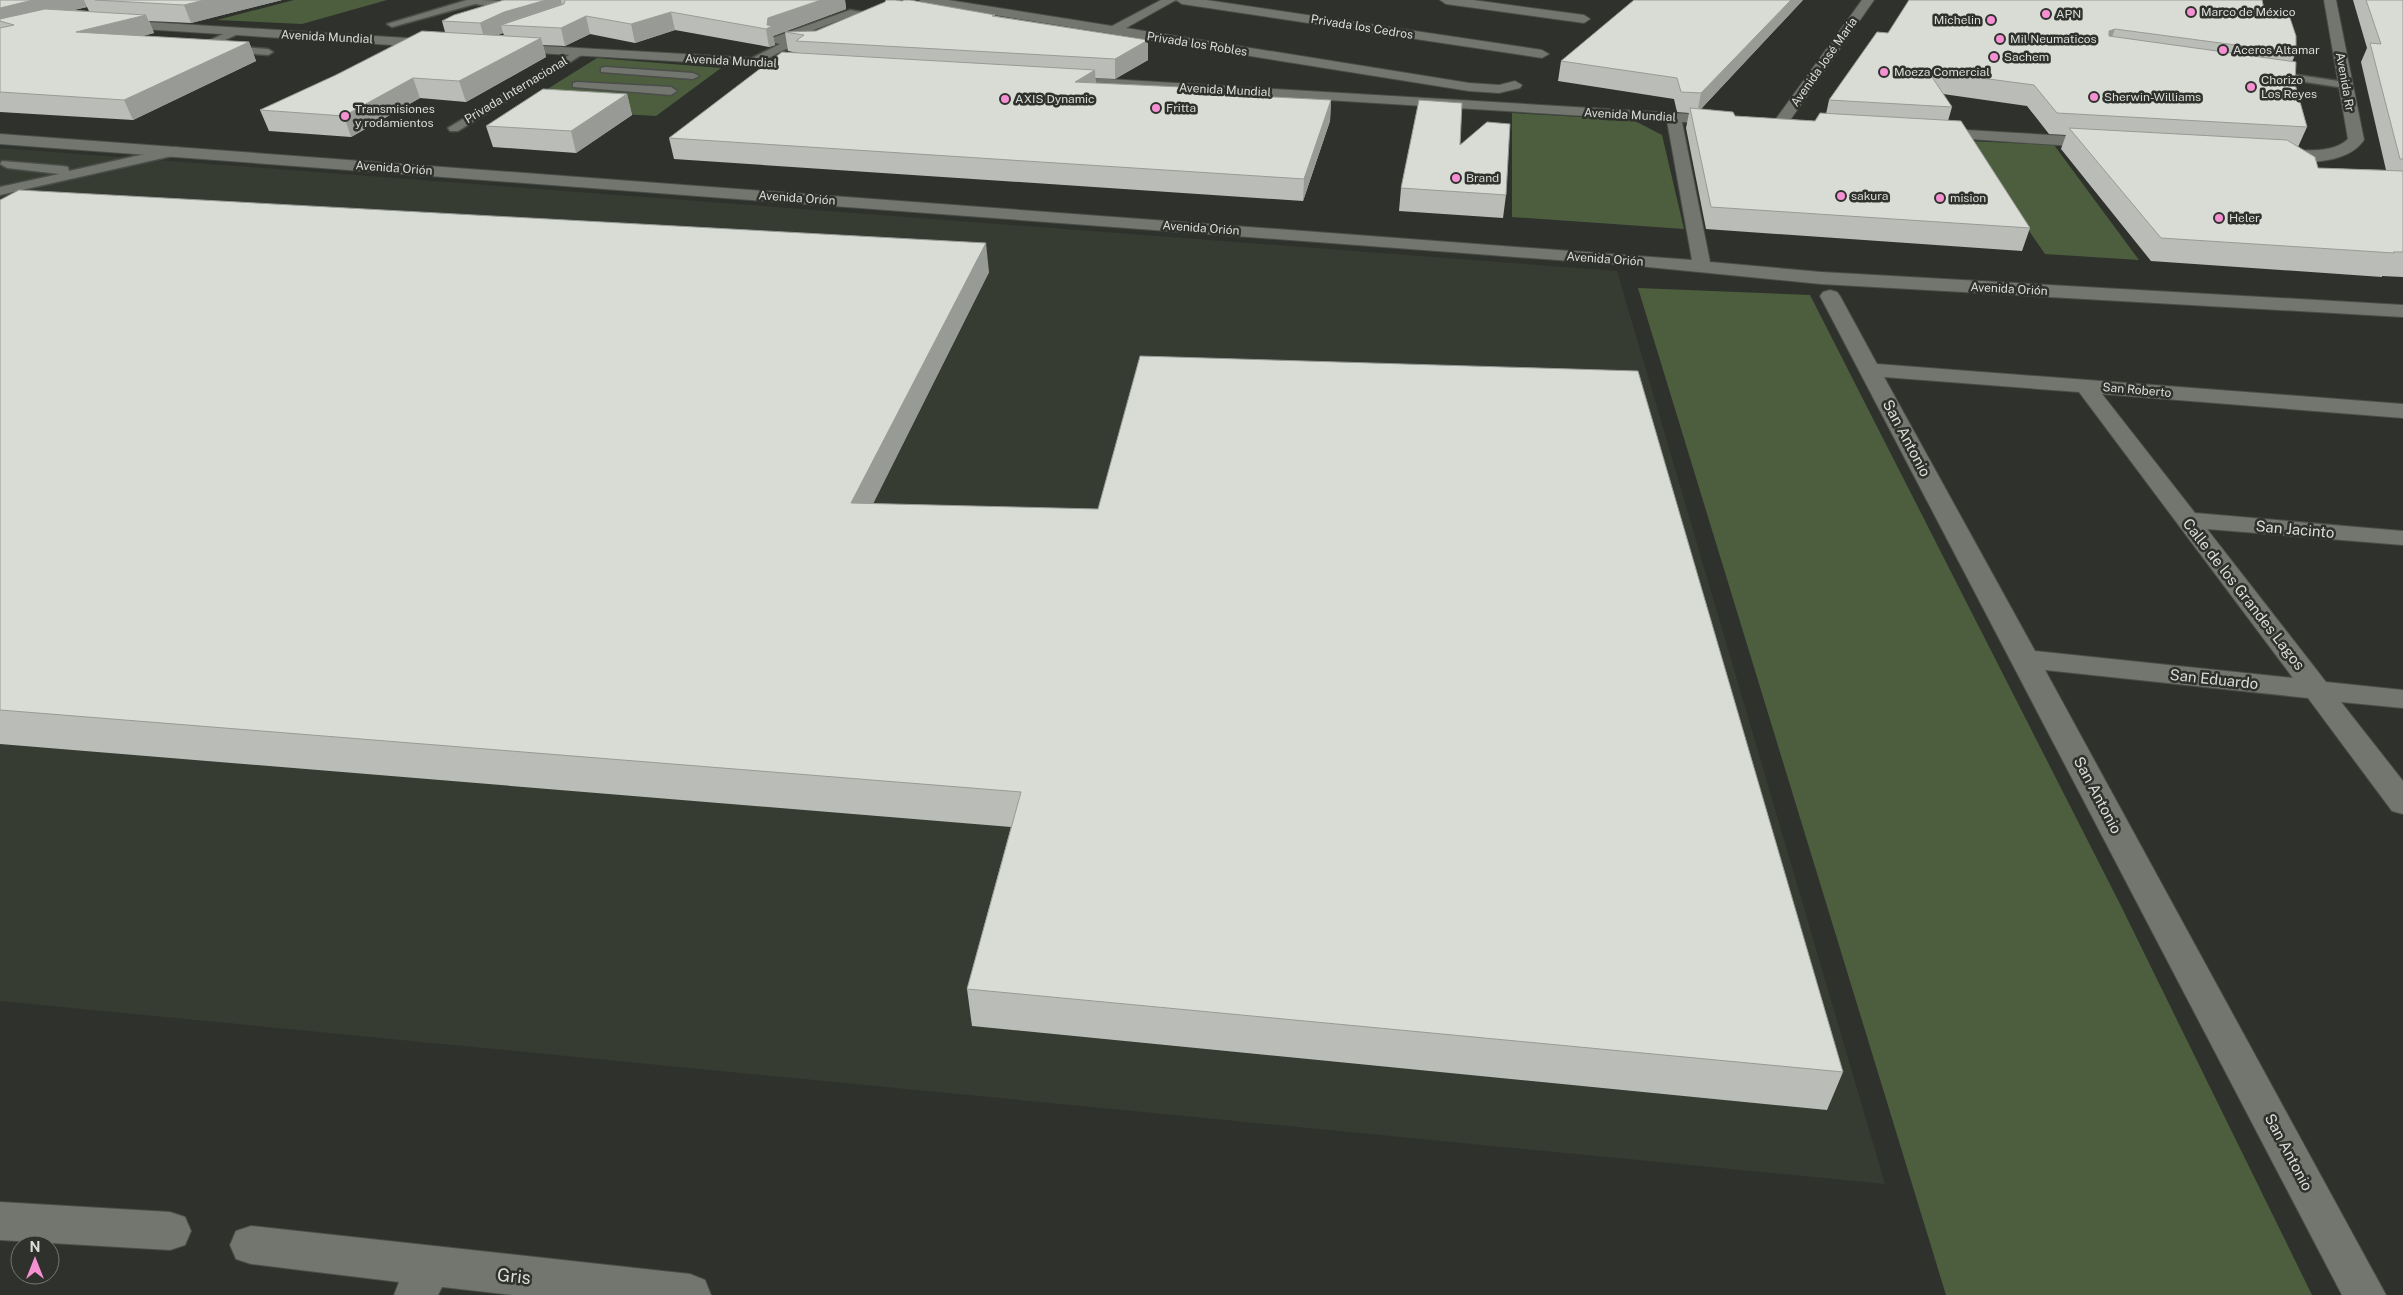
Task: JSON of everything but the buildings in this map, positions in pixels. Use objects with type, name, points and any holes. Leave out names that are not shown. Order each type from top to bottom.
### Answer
[{"type":"street","name":"Privada los Robles","points":[[925,0],[1469,87],[1499,89],[1515,85]]},
{"type":"street","points":[[1089,27],[1148,0]]},
{"type":"street","points":[[1112,31],[1170,0]]},
{"type":"street","name":"Privada los Cedros","points":[[1182,0],[1542,54]]},
{"type":"street","points":[[1446,0],[1584,19]]},
{"type":"street","name":"Avenida José María","points":[[1800,125],[1776,123],[1868,0]]},
{"type":"street","name":"Avenida Rr","points":[[2280,155],[2338,153],[2350,148],[2356,140],[2330,0]]},
{"type":"street","points":[[492,16],[537,2]]},
{"type":"street","name":"Avenida Mundial","points":[[101,24],[456,45]]},
{"type":"street","points":[[407,42],[445,30]]},
{"type":"street","name":"Avenida Mundial","points":[[498,42],[579,52],[819,66]]},
{"type":"street","name":"Avenida Mundial","points":[[1046,80],[1742,121]]},
{"type":"street","points":[[1674,117],[1702,267]]},
{"type":"street","points":[[1918,132],[2114,144]]},
{"type":"street","name":"Avenida Orión","points":[[0,139],[1702,267],[1822,278],[2403,311]]},
{"type":"street","points":[[2261,154],[2280,155]]},
{"type":"street","name":"San Antonio","points":[[1830,296],[2365,1295]]},
{"type":"street","name":"San Roberto","points":[[1870,370],[2084,385],[2403,412]]},
{"type":"street","name":"Calle de los Grandes Lagos","points":[[2084,385],[2186,520],[2318,689],[2403,803]]},
{"type":"street","name":"San Jacinto","points":[[2186,520],[2403,538]]},
{"type":"street","name":"San Eduardo","points":[[2026,659],[2403,698]]},
{"type":"street","points":[[2,1223],[170,1231]]},
{"type":"street","name":"Gris","points":[[251,1244],[422,1281],[690,1295]]},
{"type":"lane","points":[[392,24],[468,2],[487,1],[520,8]]},
{"type":"lane","points":[[831,39],[811,47],[776,40],[850,13],[882,18],[864,26]]},
{"type":"lane","points":[[234,32],[200,47],[268,52]]},
{"type":"lane","points":[[750,62],[790,44]]},
{"type":"lane","name":"Privada Internacional","points":[[454,128],[579,52]]},
{"type":"lane","points":[[615,87],[664,57]]},
{"type":"lane","points":[[605,70],[693,76]]},
{"type":"lane","points":[[2250,71],[2345,85]]},
{"type":"lane","points":[[577,85],[671,91]]},
{"type":"lane","points":[[0,191],[176,151]]},
{"type":"lane","points":[[2280,155],[2302,169]]},
{"type":"lane","points":[[0,184],[3,164],[80,172]]},
{"type":"shaded area","points":[[0,148],[1617,271],[1885,1184],[0,1001]]},
{"type":"green space","points":[[294,0],[387,0],[302,24],[217,20]]},
{"type":"green space","points":[[597,58],[721,68],[656,116],[517,108]]},
{"type":"green space","points":[[1512,113],[1633,120],[1662,135],[1684,229],[1512,217]]},
{"type":"green space","points":[[1967,141],[2054,145],[2139,260],[2045,254]]},
{"type":"green space","points":[[1638,288],[1810,295],[2122,908],[2312,1295],[1946,1295]]},
{"type":"place","name":"Marco de México","points":[[2191,12]]},
{"type":"place","name":"APN","points":[[2046,14]]},
{"type":"place","name":"Michelin","points":[[1991,20]]},
{"type":"place","name":"Mil Neumaticos","points":[[2000,39]]},
{"type":"place","name":"Aceros Altamar","points":[[2223,50]]},
{"type":"place","name":"Sachem","points":[[1994,57]]},
{"type":"place","name":"Moeza Comercial","points":[[1884,72]]},
{"type":"place","name":"Chorizo Los Reyes","points":[[2251,87]]},
{"type":"place","name":"Sherwin-Williams","points":[[2094,97]]},
{"type":"place","name":"AXIS Dynamic","points":[[1005,99]]},
{"type":"place","name":"Fritta","points":[[1156,108]]},
{"type":"place","name":"Transmisiones y rodamientos","points":[[345,116]]},
{"type":"place","name":"Brand","points":[[1456,178]]},
{"type":"place","name":"sakura","points":[[1841,196]]},
{"type":"place","name":"mision","points":[[1940,198]]},
{"type":"place","name":"Heler","points":[[2219,218]]}]
